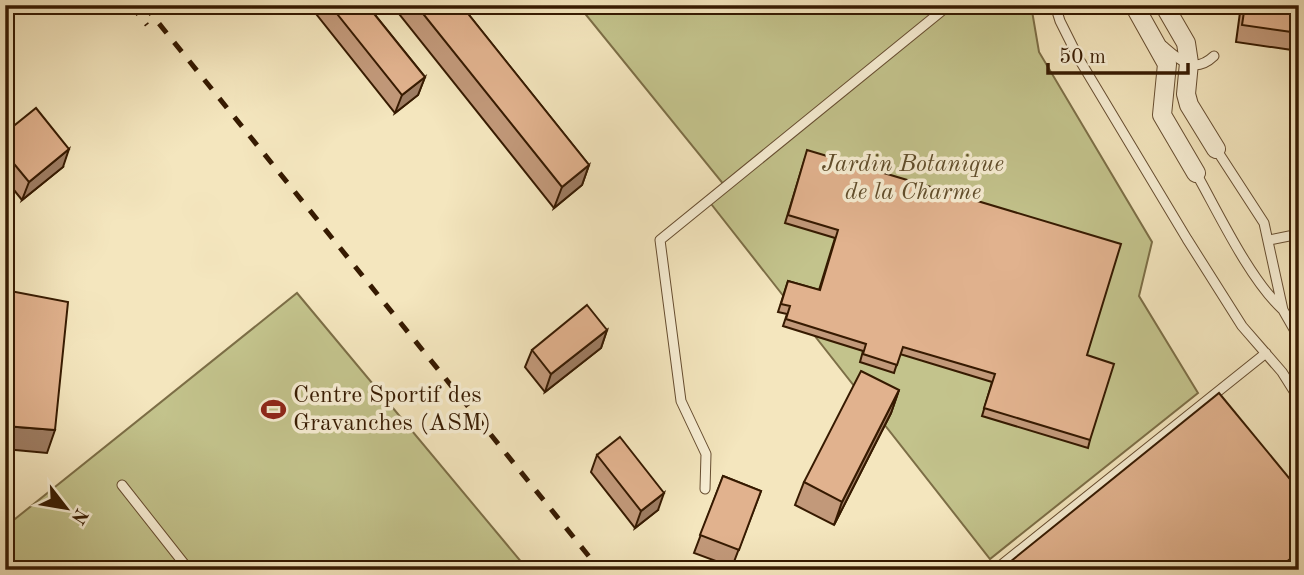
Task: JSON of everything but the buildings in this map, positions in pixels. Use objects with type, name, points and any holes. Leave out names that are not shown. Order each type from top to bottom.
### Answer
[{"type":"street","points":[[1134,5],[1167,64],[1162,115],[1196,173]]},
{"type":"street","points":[[1164,5],[1186,43],[1189,63],[1186,94],[1189,105],[1216,149]]},
{"type":"lane","points":[[705,489],[706,454],[681,401],[660,240],[949,5]]},
{"type":"lane","points":[[1055,5],[1079,59],[1187,239],[1242,326],[1282,372],[1299,399]]},
{"type":"lane","points":[[1151,35],[1177,58],[1195,66],[1205,64],[1214,57]]},
{"type":"lane","points":[[1216,149],[1264,223],[1283,310]]},
{"type":"lane","points":[[1196,173],[1254,273],[1269,297],[1283,310],[1299,338]]},
{"type":"lane","points":[[1269,240],[1299,234]]},
{"type":"lane","points":[[995,570],[1266,353]]},
{"type":"lane","points":[[122,485],[189,570]]},
{"type":"green space","name":"Jardin Botanique de la Charme","points":[[578,5],[1031,5],[1039,52],[1152,242],[1139,296],[1198,393],[990,559],[708,200],[725,186]]},
{"type":"green space","name":"Centre Sportif des Gravanches (ASM)","points":[[297,293],[528,570],[5,570],[5,527]]},
{"type":"railway","points":[[131,5],[147,25]]},
{"type":"railway","points":[[144,5],[600,570]]},
{"type":"place","name":"Centre Sportif des Gravanches (ASM)","points":[[273,410]]}]
